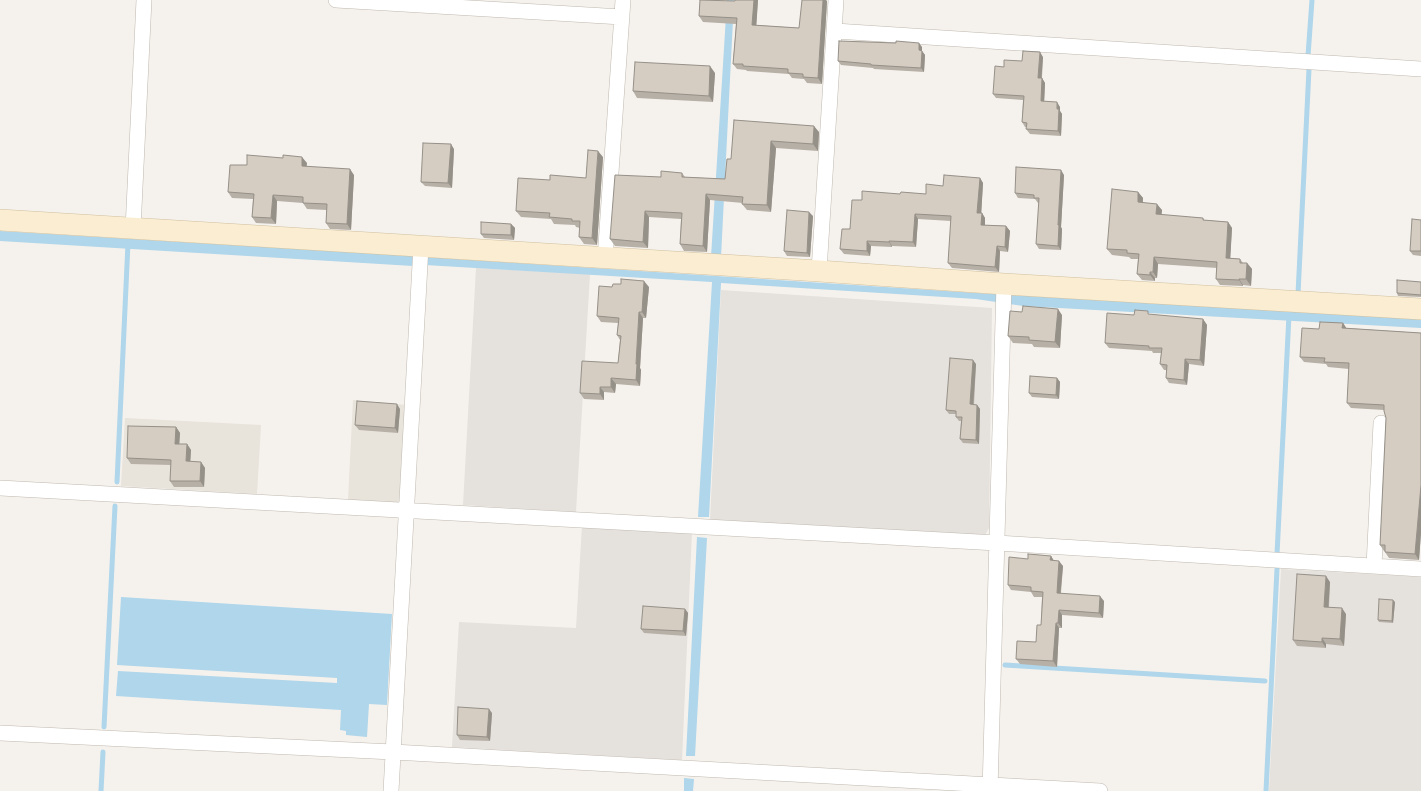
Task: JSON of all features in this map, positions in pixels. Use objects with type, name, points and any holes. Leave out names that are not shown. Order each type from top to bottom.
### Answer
[{"type":"street","points":[[133,229],[144,0]]},
{"type":"street","points":[[336,0],[622,17]]},
{"type":"street","points":[[605,259],[623,0]]},
{"type":"street","points":[[819,271],[836,0]]},
{"type":"street","points":[[835,31],[1421,68]]},
{"type":"street","points":[[0,220],[605,259],[819,271],[1004,294],[1421,309]]},
{"type":"street","points":[[391,791],[421,246]]},
{"type":"street","points":[[991,788],[1004,294]]},
{"type":"street","points":[[1374,566],[1381,423]]},
{"type":"street","points":[[0,488],[997,543],[1421,569]]},
{"type":"street","points":[[0,733],[392,752],[991,788],[1100,791]]},
{"type":"shaded area","points":[[476,268],[590,274],[576,512],[463,505]]},
{"type":"shaded area","points":[[721,290],[992,308],[989,528],[985,535],[710,521]]},
{"type":"shaded area","points":[[353,400],[406,405],[403,497],[397,503],[348,500]]},
{"type":"shaded area","points":[[125,418],[261,425],[257,494],[121,486]]},
{"type":"shaded area","points":[[582,525],[692,531],[682,760],[452,747],[459,622],[576,628]]},
{"type":"shaded area","points":[[1281,569],[1421,577],[1421,791],[1269,791]]},
{"type":"water","points":[[727,0],[734,0],[721,257],[711,257]]},
{"type":"water","points":[[0,231],[413,256],[413,266],[0,241]]},
{"type":"water","points":[[425,257],[977,293],[1421,319],[1421,328],[1023,306],[976,299],[721,283],[709,517],[698,517],[712,282],[425,265]]},
{"type":"water","points":[[697,537],[707,538],[695,756],[686,756]]},
{"type":"water","points":[[121,597],[392,614],[387,705],[369,704],[367,737],[346,735],[346,731],[340,730],[341,710],[116,696],[118,671],[337,683],[337,678],[117,665]]},
{"type":"water","points":[[684,778],[694,779],[693,791],[684,791]]},
{"type":"building","points":[[700,0],[754,0],[752,25],[799,28],[802,0],[823,0],[818,78],[803,77],[803,74],[788,73],[788,69],[733,64],[737,18],[699,16]]},
{"type":"building","points":[[839,41],[896,43],[896,41],[919,43],[919,50],[922,51],[921,68],[871,65],[838,61]]},
{"type":"building","points":[[1023,51],[1040,52],[1038,78],[1042,78],[1041,101],[1057,102],[1057,109],[1059,109],[1058,131],[1026,129],[1027,123],[1022,122],[1024,96],[993,94],[995,66],[1004,67],[1004,60],[1022,61]]},
{"type":"building","points":[[635,62],[710,66],[709,96],[633,91]]},
{"type":"building","points":[[734,120],[814,126],[813,144],[771,141],[767,205],[742,204],[743,197],[706,194],[703,246],[680,244],[682,213],[645,211],[643,242],[610,239],[615,175],[661,177],[661,171],[682,173],[682,177],[725,179],[727,159],[731,159]]},
{"type":"building","points":[[423,143],[451,144],[448,183],[421,182]]},
{"type":"building","points":[[588,150],[598,151],[592,238],[579,237],[580,221],[549,217],[550,213],[516,211],[518,178],[550,180],[550,175],[586,178]]},
{"type":"building","points":[[247,155],[283,158],[283,155],[302,157],[302,166],[350,169],[347,224],[326,223],[327,204],[303,203],[303,197],[273,195],[271,218],[252,217],[254,194],[228,192],[230,165],[247,165]]},
{"type":"building","points":[[1016,167],[1061,170],[1058,246],[1036,244],[1039,198],[1034,198],[1034,195],[1015,193]]},
{"type":"building","points":[[944,175],[980,178],[977,213],[982,213],[981,225],[1006,226],[1005,247],[997,246],[995,267],[948,263],[951,216],[915,214],[913,242],[867,241],[867,251],[840,249],[842,229],[850,229],[852,200],[862,200],[862,191],[900,194],[901,192],[926,194],[926,184],[943,186]]},
{"type":"building","points":[[1112,189],[1138,192],[1138,202],[1157,204],[1156,214],[1203,218],[1203,220],[1228,222],[1226,258],[1240,259],[1240,263],[1247,263],[1246,279],[1216,279],[1217,262],[1154,257],[1153,272],[1150,272],[1150,275],[1137,274],[1139,254],[1127,253],[1127,250],[1107,249]]},
{"type":"building","points":[[787,210],[809,212],[807,253],[784,251]]},
{"type":"building","points":[[1412,219],[1421,220],[1421,251],[1410,251]]},
{"type":"building","points":[[481,222],[511,224],[511,235],[481,234]]},
{"type":"building","points":[[621,279],[644,281],[642,312],[639,312],[636,380],[611,378],[611,387],[600,387],[600,394],[580,393],[582,361],[618,363],[621,336],[617,335],[619,318],[597,316],[599,286],[612,287],[613,284],[621,284]]},
{"type":"building","points":[[1397,280],[1421,282],[1421,295],[1397,293]]},
{"type":"building","points":[[1023,306],[1058,309],[1055,342],[1029,340],[1029,337],[1008,336],[1010,311],[1022,312]]},
{"type":"building","points":[[1135,310],[1148,311],[1148,314],[1203,319],[1200,360],[1185,359],[1184,380],[1166,378],[1167,365],[1160,364],[1162,348],[1105,343],[1107,313],[1134,315]]},
{"type":"building","points":[[1320,322],[1343,323],[1342,328],[1421,333],[1421,485],[1415,554],[1385,552],[1385,545],[1380,545],[1386,418],[1384,405],[1347,403],[1349,363],[1324,362],[1325,358],[1300,357],[1302,328],[1319,329]]},
{"type":"building","points":[[950,358],[973,360],[970,404],[977,405],[976,440],[960,439],[962,417],[956,417],[956,411],[946,410]]},
{"type":"building","points":[[1030,376],[1057,378],[1056,395],[1029,393]]},
{"type":"building","points":[[357,401],[397,404],[395,428],[355,425]]},
{"type":"building","points":[[128,426],[176,427],[175,444],[187,444],[186,461],[201,462],[200,481],[170,481],[171,460],[127,458]]},
{"type":"building","points":[[1028,554],[1051,556],[1050,560],[1059,561],[1057,593],[1100,596],[1099,613],[1059,610],[1058,623],[1056,623],[1053,661],[1016,659],[1017,641],[1036,642],[1037,625],[1041,625],[1043,592],[1031,591],[1031,587],[1008,585],[1009,557],[1028,559]]},
{"type":"building","points":[[1297,574],[1326,576],[1324,607],[1342,608],[1340,639],[1322,638],[1322,642],[1293,640]]},
{"type":"building","points":[[1379,599],[1393,600],[1392,621],[1378,620]]},
{"type":"building","points":[[643,606],[685,609],[683,631],[641,629]]},
{"type":"building","points":[[458,707],[489,709],[487,737],[457,735]]},
{"type":"waterway","points":[[1308,56],[1312,0]]},
{"type":"waterway","points":[[1298,294],[1309,69]]},
{"type":"waterway","points":[[117,482],[128,243]]},
{"type":"waterway","points":[[1277,554],[1289,315]]},
{"type":"waterway","points":[[104,727],[115,506]]},
{"type":"waterway","points":[[1266,791],[1277,569]]},
{"type":"waterway","points":[[1005,665],[1265,681]]},
{"type":"waterway","points":[[101,791],[103,752]]}]
